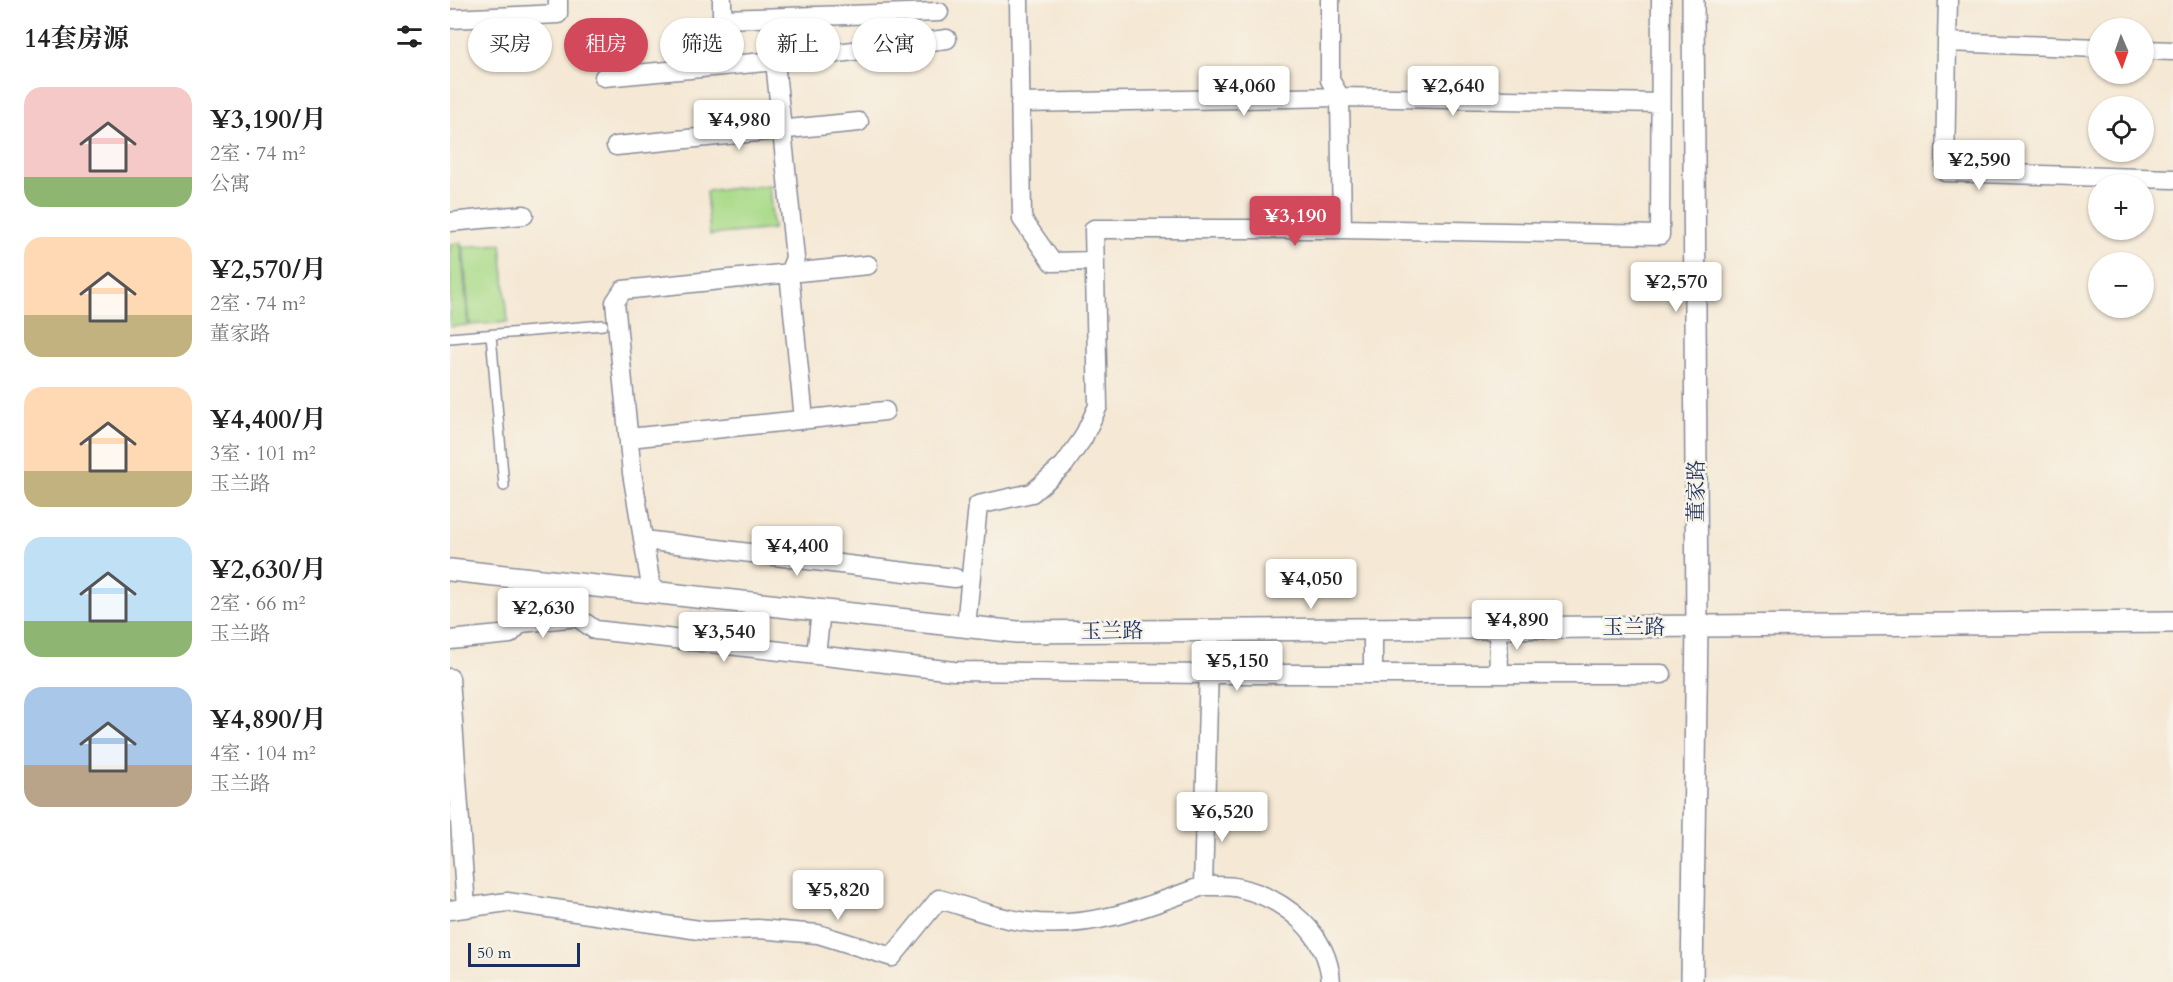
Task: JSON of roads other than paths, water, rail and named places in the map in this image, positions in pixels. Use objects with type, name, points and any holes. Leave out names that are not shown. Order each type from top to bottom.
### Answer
[{"type":"street","points":[[450,19],[558,14],[558,0]]},
{"type":"street","points":[[722,0],[722,19],[939,12]]},
{"type":"street","points":[[1019,0],[1023,219],[1052,262],[1095,261]]},
{"type":"street","points":[[1330,0],[1330,80],[1340,97],[1342,229]]},
{"type":"street","points":[[966,626],[978,505],[1032,493],[1064,465],[1083,438],[1098,406],[1094,229],[1342,229],[1659,235],[1661,0]]},
{"type":"street","name":"董家路","points":[[1692,982],[1697,626],[1693,0]]},
{"type":"street","points":[[1948,0],[1945,172],[2173,179]]},
{"type":"street","points":[[840,53],[947,39]]},
{"type":"street","points":[[1947,42],[2088,48]]},
{"type":"street","points":[[2154,50],[2173,51]]},
{"type":"street","points":[[604,77],[756,63]]},
{"type":"street","points":[[776,72],[795,258],[789,273],[804,419]]},
{"type":"street","points":[[1020,103],[1340,97],[1660,103]]},
{"type":"street","points":[[616,146],[859,122]]},
{"type":"street","points":[[450,222],[524,215]]},
{"type":"street","points":[[652,592],[628,438],[615,302],[623,290],[868,265]]},
{"type":"street","points":[[628,438],[885,411]]},
{"type":"street","points":[[644,540],[955,578]]},
{"type":"street","name":"玉兰路","points":[[450,570],[1017,632],[2173,622]]},
{"type":"street","points":[[576,584],[577,617]]},
{"type":"street","points":[[816,655],[821,611]]},
{"type":"street","points":[[450,640],[510,634],[521,623],[577,617],[595,630],[954,671],[1209,674],[1662,674]]},
{"type":"street","points":[[1498,628],[1499,674]]},
{"type":"street","points":[[1373,629],[1373,674]]},
{"type":"street","points":[[1203,886],[1210,630]]},
{"type":"street","points":[[450,678],[458,909],[507,902],[706,931],[758,929],[818,934],[892,957],[939,899],[1029,922],[1074,922],[1125,914],[1203,886],[1239,887],[1274,899],[1300,918],[1320,944],[1330,982]]},
{"type":"lane","points":[[450,338],[603,325]]},
{"type":"lane","points":[[491,335],[504,486]]}]
